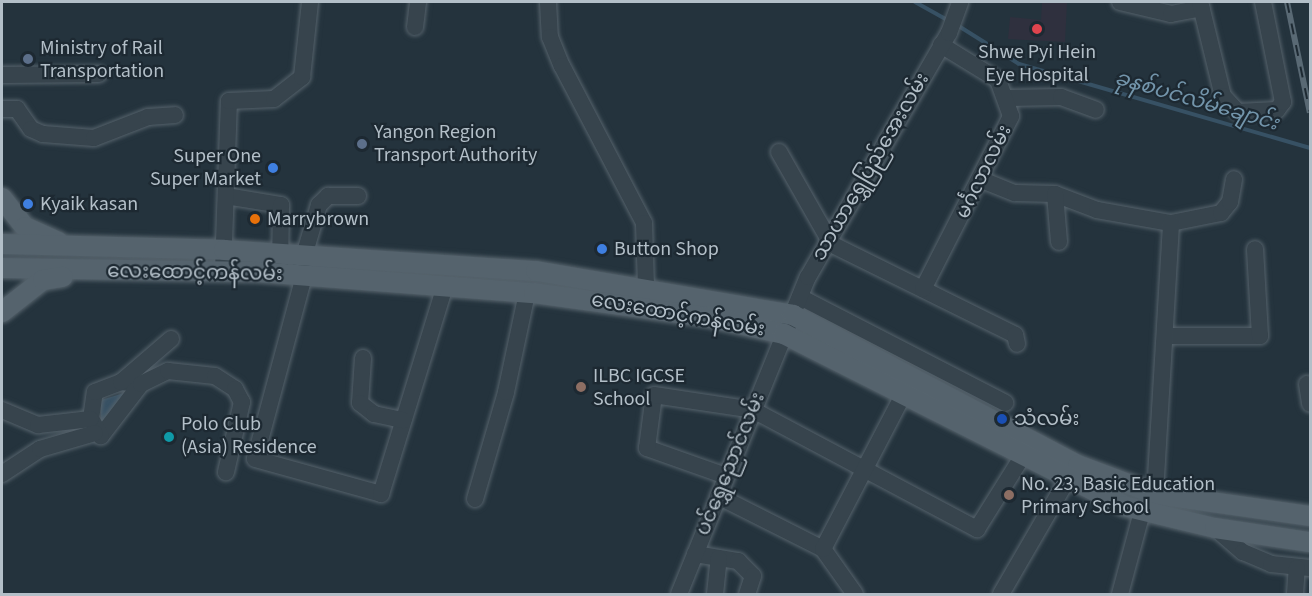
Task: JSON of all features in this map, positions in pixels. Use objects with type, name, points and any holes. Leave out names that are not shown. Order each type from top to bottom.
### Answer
[{"type":"main road","points":[[2,198],[15,218],[40,236],[106,250]]},
{"type":"main road","name":"လေးထောင့်ကန်လမ်း","points":[[2,244],[106,250],[224,250],[536,271],[796,306],[915,394]]},
{"type":"main road","points":[[258,272],[259,252]]},
{"type":"main road","name":"လေးထောင့်ကန်လမ်း","points":[[2,268],[258,272],[531,293],[640,306],[784,334],[999,434],[1155,494],[1311,516]]},
{"type":"main road","points":[[2,312],[43,280],[106,271]]},
{"type":"main road","points":[[531,293],[536,271]]},
{"type":"main road","name":"လေးထောင့်ကန်လမ်း","points":[[999,434],[1022,457],[1067,480],[1142,512],[1215,528],[1311,542]]},
{"type":"street","points":[[223,271],[229,100],[274,99],[302,77],[310,2]]},
{"type":"street","points":[[415,27],[418,2]]},
{"type":"street","points":[[548,2],[550,37],[562,66],[644,223],[646,286]]},
{"type":"street","points":[[1120,2],[1171,14],[1201,5],[1223,96],[1230,108],[1277,110],[1285,92],[1263,2]]},
{"type":"street","name":"သာယာရွှေပြည်အေးလမ်း","points":[[784,334],[827,239],[945,39],[958,8]]},
{"type":"street","name":"မင်္ဂလာလမ်း","points":[[924,290],[1009,129],[1008,98],[998,80],[945,39]]},
{"type":"street","points":[[2,75],[99,74]]},
{"type":"street","points":[[1008,98],[1061,98],[1096,110]]},
{"type":"street","points":[[2,109],[17,109],[32,129],[43,134],[94,138],[148,117],[174,115]]},
{"type":"street","points":[[779,152],[827,239],[1015,335],[1017,344]]},
{"type":"street","points":[[982,180],[1015,193],[1055,194],[1097,210],[1171,223],[1221,213],[1230,202],[1234,179]]},
{"type":"street","points":[[1055,194],[1059,242]]},
{"type":"street","points":[[226,195],[281,205],[280,254],[294,275]]},
{"type":"street","points":[[358,196],[328,196],[319,205],[305,255],[294,275],[255,459],[381,494],[445,286]]},
{"type":"street","points":[[1155,494],[1168,336],[1171,223]]},
{"type":"street","points":[[1168,336],[1260,336],[1255,249]]},
{"type":"street","points":[[474,499],[506,392],[531,293]]},
{"type":"street","points":[[796,306],[1005,403]]},
{"type":"street","name":"ပင်ရွှေညောင်လမ်း","points":[[679,594],[784,334]]},
{"type":"street","points":[[171,339],[121,382],[95,392],[93,426],[101,436],[141,384],[168,371],[216,376],[235,389],[242,402],[226,472]]},
{"type":"street","points":[[363,358],[360,403],[374,414],[403,420]]},
{"type":"street","points":[[121,382],[141,384]]},
{"type":"street","points":[[1307,384],[1311,404]]},
{"type":"street","points":[[823,549],[867,470],[915,394]]},
{"type":"street","points":[[726,476],[647,448],[654,395],[753,410],[980,529],[1022,457]]},
{"type":"street","points":[[2,410],[38,425],[93,426]]},
{"type":"street","points":[[2,474],[40,449],[93,426]]},
{"type":"street","points":[[1001,594],[1067,480]]},
{"type":"street","points":[[718,496],[823,549],[855,594]]},
{"type":"street","points":[[1120,594],[1142,512]]},
{"type":"street","points":[[1215,528],[1243,552],[1304,568],[1295,594]]},
{"type":"street","points":[[694,554],[738,561],[753,576],[747,594]]},
{"type":"street","points":[[715,594],[719,558]]},
{"type":"shaded area","name":"Shwe Pyi Hein Eye Hospital","points":[[1042,2],[1067,3],[1065,42],[1008,39],[1010,17],[1041,20]]},
{"type":"shaded area","points":[[124,393],[104,423],[101,422],[101,400]]},
{"type":"waterway","name":"ခုနစ်ပင်လိမ်ချောင်း","points":[[915,2],[948,20]]},
{"type":"waterway","name":"ခုနစ်ပင်လိမ်ချောင်း","points":[[957,25],[1019,64],[1310,148]]},
{"type":"railway","points":[[1287,2],[1310,113]]},
{"type":"place","name":"Shwe Pyi Hein Eye Hospital","points":[[1037,29]]},
{"type":"place","name":"Ministry of Rail Transportation","points":[[28,59]]},
{"type":"place","name":"Yangon Region Transport Authority","points":[[362,144]]},
{"type":"place","name":"Super One Super Market","points":[[273,168]]},
{"type":"place","name":"Kyaik kasan","points":[[28,204]]},
{"type":"place","name":"Marrybrown","points":[[255,219]]},
{"type":"place","name":"Button Shop","points":[[602,249]]},
{"type":"place","name":"ILBC IGCSE School","points":[[581,387]]},
{"type":"place","name":"သံလမ်း","points":[[1002,419]]},
{"type":"place","name":"Polo Club (Asia) Residence","points":[[169,437]]},
{"type":"place","name":"No. 23, Basic Education Primary School","points":[[1009,495]]}]
